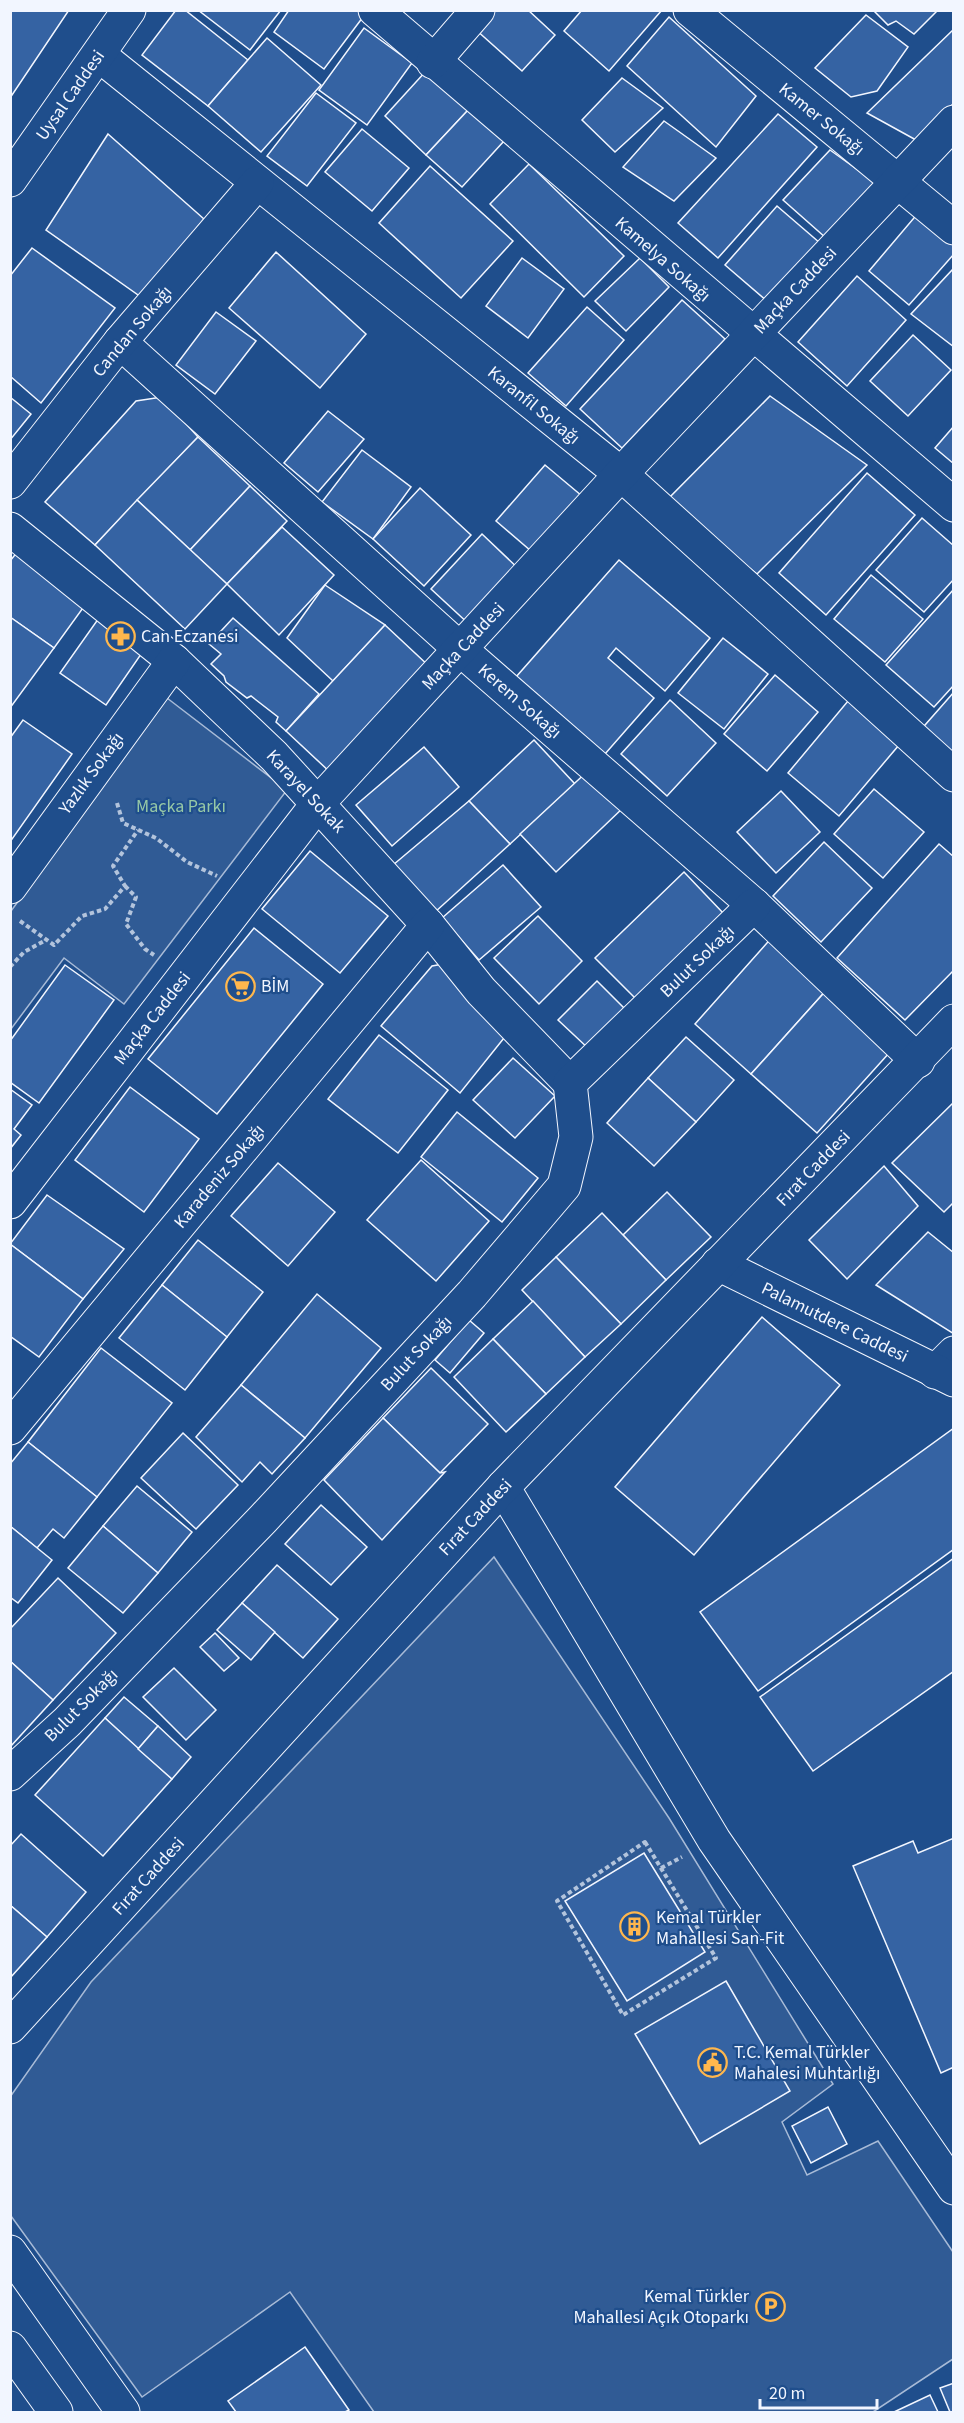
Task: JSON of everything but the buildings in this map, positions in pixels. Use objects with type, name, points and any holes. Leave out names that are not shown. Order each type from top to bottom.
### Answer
[{"type":"street","name":"Uysal Caddesi","points":[[10,180],[129,10]]},
{"type":"street","name":"Kamelya Sokağı","points":[[375,10],[752,336],[954,505]]},
{"type":"street","points":[[433,62],[478,10]]},
{"type":"street","name":"Kamer Sokağı","points":[[690,10],[954,228]]},
{"type":"street","name":"Karanfil Sokağı","points":[[99,55],[621,474],[954,775]]},
{"type":"street","name":"Maçka Caddesi","points":[[10,1202],[319,802],[621,474],[954,122]]},
{"type":"street","name":"Candan Sokağı","points":[[10,482],[120,342],[257,183]]},
{"type":"street","name":"Kerem Sokağı","points":[[120,342],[460,649],[754,905],[918,1060]]},
{"type":"street","name":"Karayel Sokak","points":[[10,530],[174,661],[319,802],[428,925],[481,991],[570,1083]]},
{"type":"street","name":"Yazlık Sokağı","points":[[10,887],[174,661]]},
{"type":"street","name":"Bulut Sokağı","points":[[10,1774],[66,1722],[263,1519],[472,1294],[564,1186],[576,1137],[570,1083],[754,905]]},
{"type":"street","name":"Karadeniz Sokağı","points":[[10,1428],[428,925]]},
{"type":"street","name":"Fırat Caddesi","points":[[10,2027],[503,1486],[954,1021]]},
{"type":"street","name":"Palamutdere Caddesi","points":[[718,1264],[947,1369]]},
{"type":"street","points":[[503,1486],[714,1840],[954,2188]]},
{"type":"street","points":[[10,2252],[123,2412]]},
{"type":"street","points":[[10,2348],[56,2412]]},
{"type":"path","points":[[110,797],[118,804],[123,823],[156,838],[187,862],[225,880],[247,895]]},
{"type":"path","points":[[138,830],[113,866],[124,886],[136,897],[126,924],[145,949],[185,976]]},
{"type":"path","points":[[10,914],[54,945],[82,916],[105,909],[124,886]]},
{"type":"path","points":[[10,967],[24,952],[46,940]]},
{"type":"path","points":[[645,1842],[716,1958],[623,2015],[557,1901],[645,1842]]},
{"type":"shaded area","name":"Maçka Parkı","points":[[167,698],[287,790],[124,1004],[64,958],[11,1029],[11,911]]},
{"type":"shaded area","points":[[494,1557],[669,1818],[833,2084],[782,2122],[807,2175],[878,2141],[953,2252],[953,2359],[873,2412],[374,2412],[290,2292],[142,2397],[11,2216],[10,2097],[91,1982]]},
{"type":"place","name":"Can Eczanesi","points":[[120,636]]},
{"type":"place","name":"BİM","points":[[240,986]]},
{"type":"place","name":"Kemal Türkler Mahallesi San-Fit","points":[[635,1927]]},
{"type":"place","name":"T.C. Kemal Türkler Mahalesi Muhtarlığı","points":[[713,2062]]},
{"type":"place","name":"Kemal Türkler Mahallesi Açık Otoparkı","points":[[770,2306]]}]
